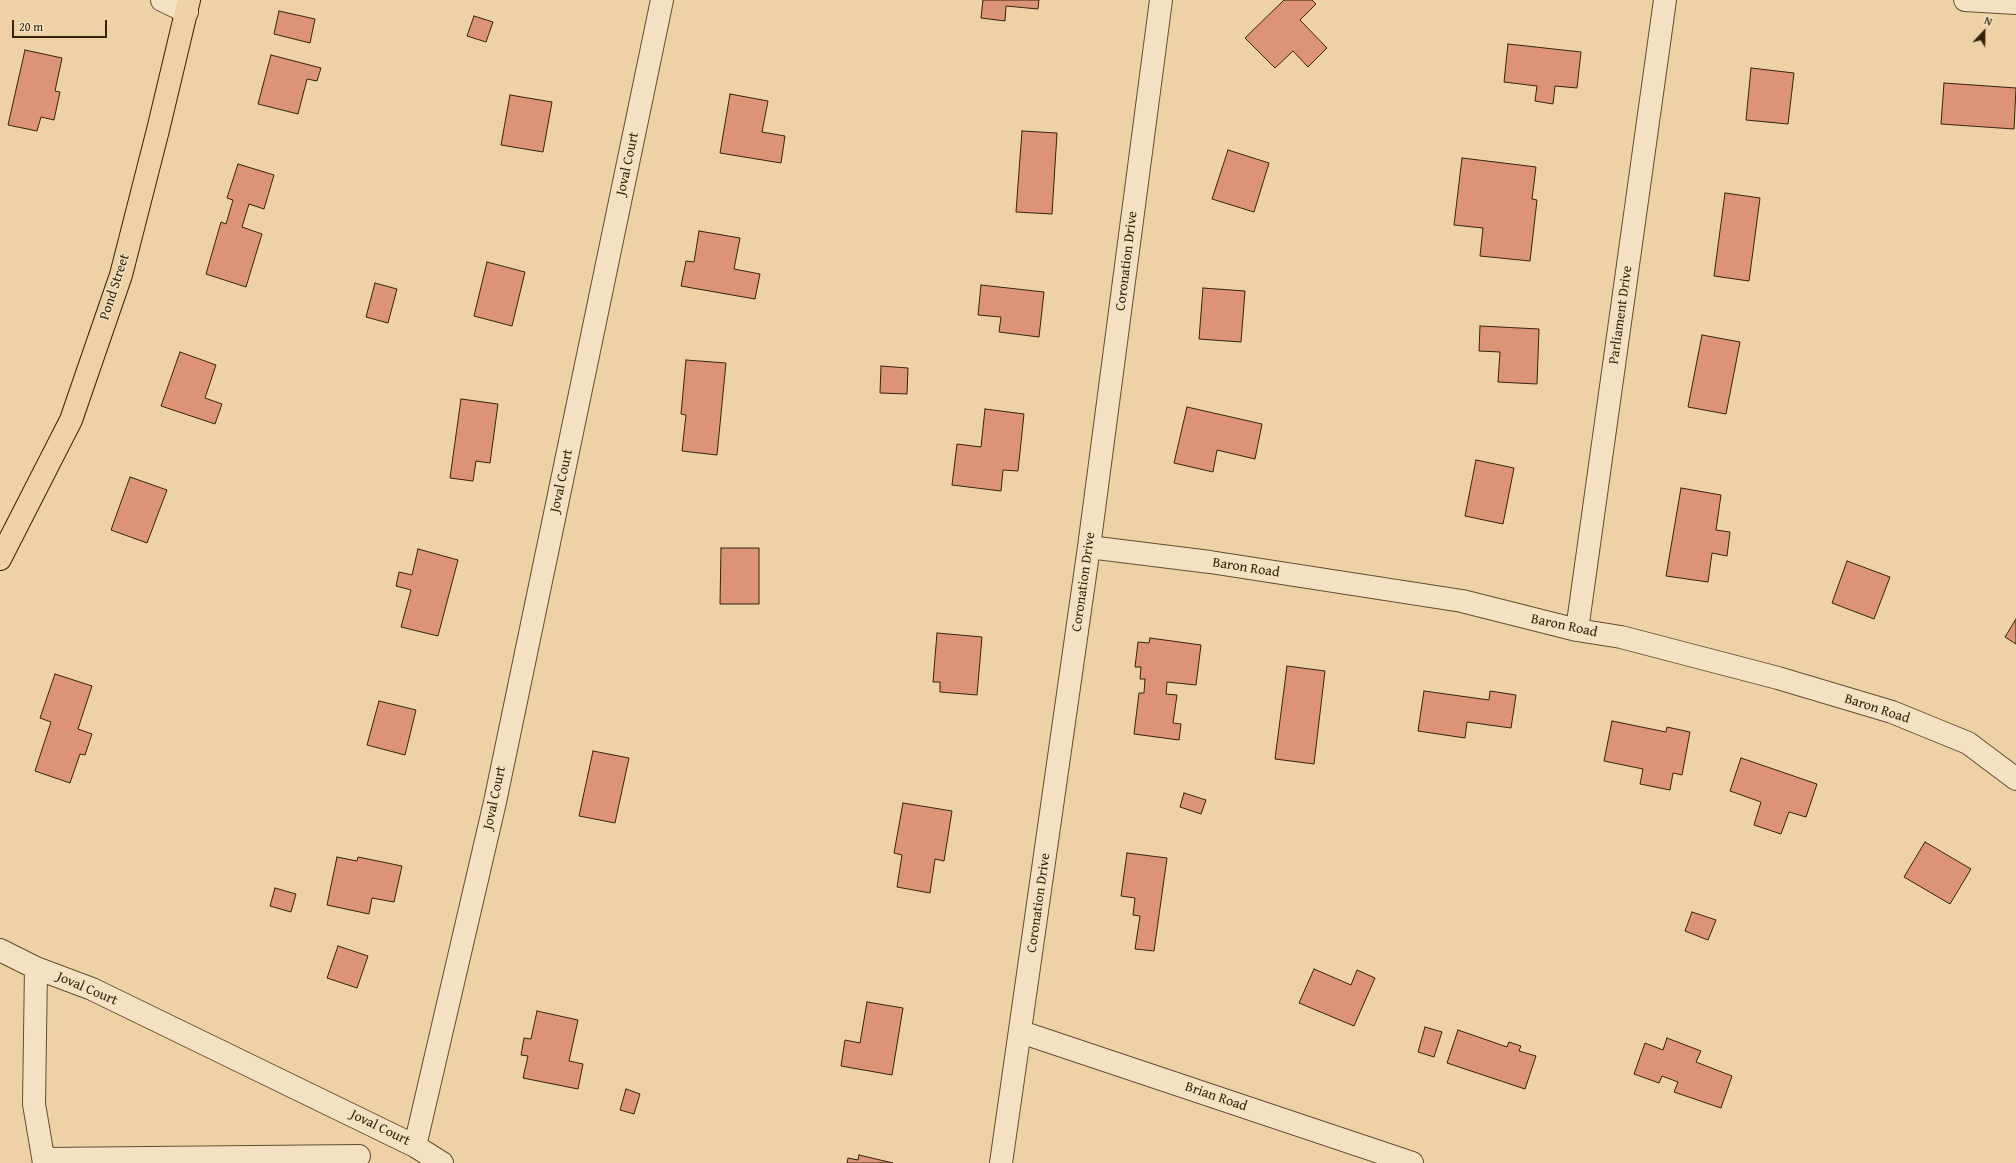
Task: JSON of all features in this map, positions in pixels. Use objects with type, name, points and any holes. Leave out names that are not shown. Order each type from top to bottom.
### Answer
[{"type":"main road","name":"Pond Street","points":[[0,559],[71,420],[121,275],[188,6]]},
{"type":"street","points":[[162,0],[188,6]]},
{"type":"street","name":"Joval Court","points":[[0,950],[36,968],[92,989],[415,1146],[496,794],[662,0]]},
{"type":"street","name":"Coronation Drive","points":[[1001,1163],[1021,1032],[1089,547],[1161,0]]},
{"type":"street","name":"Parliament Drive","points":[[1577,630],[1665,0]]},
{"type":"street","points":[[1965,0],[2016,3]]},
{"type":"street","name":"Baron Road","points":[[1089,547],[1210,562],[1462,601],[1577,630],[1621,637],[1748,670],[1892,712],[1968,743],[2016,779]]},
{"type":"street","points":[[36,968],[34,1104],[44,1161],[359,1160],[365,1121]]},
{"type":"street","name":"Brian Road","points":[[1021,1032],[1412,1163]]},
{"type":"street","points":[[415,1146],[442,1163]]},
{"type":"building","points":[[983,0],[1039,0],[1038,9],[1006,6],[1005,21],[981,18]]},
{"type":"building","points":[[1284,0],[1312,0],[1316,4],[1300,20],[1327,48],[1308,67],[1293,51],[1275,68],[1245,38]]},
{"type":"building","points":[[279,11],[315,19],[310,43],[274,34]]},
{"type":"building","points":[[474,16],[493,22],[486,42],[467,36]]},
{"type":"building","points":[[1508,44],[1581,52],[1577,88],[1555,86],[1553,104],[1535,101],[1537,86],[1504,82]]},
{"type":"building","points":[[25,50],[62,58],[55,91],[60,92],[54,120],[41,117],[37,131],[8,125]]},
{"type":"building","points":[[271,55],[321,68],[317,81],[307,79],[298,114],[258,104]]},
{"type":"building","points":[[1751,68],[1794,73],[1788,124],[1746,120]]},
{"type":"building","points":[[1944,83],[2016,88],[2014,129],[1941,124]]},
{"type":"building","points":[[730,94],[768,101],[762,132],[785,136],[781,163],[720,153]]},
{"type":"building","points":[[510,95],[552,102],[543,152],[501,145]]},
{"type":"building","points":[[1022,131],[1057,133],[1052,214],[1016,212]]},
{"type":"building","points":[[1228,150],[1269,163],[1254,212],[1212,199]]},
{"type":"building","points":[[1462,158],[1536,167],[1532,199],[1537,200],[1530,261],[1480,256],[1483,228],[1454,225]]},
{"type":"building","points":[[238,164],[274,175],[264,209],[249,204],[242,227],[262,234],[246,287],[206,274],[221,222],[226,224],[233,200],[227,198]]},
{"type":"building","points":[[1725,193],[1760,198],[1749,281],[1714,276]]},
{"type":"building","points":[[699,231],[740,238],[734,269],[760,274],[755,299],[681,286],[686,261],[694,262]]},
{"type":"building","points":[[487,262],[525,272],[512,326],[474,316]]},
{"type":"building","points":[[375,283],[397,289],[388,323],[366,317]]},
{"type":"building","points":[[981,285],[1044,292],[1039,337],[999,332],[1001,317],[978,315]]},
{"type":"building","points":[[1203,288],[1245,291],[1241,342],[1199,339]]},
{"type":"building","points":[[1480,326],[1539,329],[1537,384],[1498,382],[1500,352],[1479,351]]},
{"type":"building","points":[[1702,335],[1740,342],[1726,414],[1688,407]]},
{"type":"building","points":[[180,352],[216,365],[205,398],[222,404],[215,424],[161,406]]},
{"type":"building","points":[[686,360],[726,363],[717,455],[682,451],[686,415],[681,414]]},
{"type":"building","points":[[881,366],[908,368],[907,394],[880,393]]},
{"type":"building","points":[[461,399],[498,404],[490,463],[476,461],[473,481],[450,478]]},
{"type":"building","points":[[1187,407],[1262,424],[1255,459],[1217,450],[1213,472],[1174,463]]},
{"type":"building","points":[[985,409],[1024,414],[1018,471],[1003,470],[1001,491],[952,485],[957,444],[981,447]]},
{"type":"building","points":[[1476,460],[1514,468],[1503,524],[1465,516]]},
{"type":"building","points":[[130,477],[167,490],[147,543],[111,530]]},
{"type":"building","points":[[1681,488],[1721,495],[1716,530],[1730,532],[1727,556],[1712,553],[1708,582],[1666,576]]},
{"type":"building","points":[[721,548],[759,548],[759,604],[720,604]]},
{"type":"building","points":[[418,549],[458,560],[438,636],[401,627],[411,590],[396,586],[399,572],[412,575]]},
{"type":"building","points":[[1847,561],[1890,577],[1874,619],[1832,603]]},
{"type":"building","points":[[2016,619],[2016,644],[2005,637]]},
{"type":"building","points":[[937,633],[982,637],[977,695],[940,692],[940,682],[933,682]]},
{"type":"building","points":[[1150,638],[1201,645],[1196,685],[1167,682],[1166,694],[1177,695],[1173,723],[1181,724],[1179,740],[1134,734],[1139,693],[1144,693],[1145,679],[1140,679],[1141,667],[1135,667],[1138,642],[1149,643]]},
{"type":"building","points":[[1287,666],[1325,671],[1314,764],[1275,759]]},
{"type":"building","points":[[55,674],[92,686],[78,729],[92,734],[85,755],[80,754],[70,783],[35,771],[51,722],[40,718]]},
{"type":"building","points":[[1424,691],[1489,700],[1490,691],[1516,695],[1511,728],[1467,722],[1465,738],[1418,731]]},
{"type":"building","points":[[379,701],[416,710],[405,755],[367,745]]},
{"type":"building","points":[[1612,721],[1666,732],[1667,727],[1690,732],[1682,775],[1673,773],[1670,790],[1640,784],[1643,769],[1604,761]]},
{"type":"building","points":[[593,751],[629,758],[615,823],[579,816]]},
{"type":"building","points":[[1741,758],[1817,784],[1806,817],[1789,812],[1781,834],[1754,825],[1761,802],[1730,791]]},
{"type":"building","points":[[1184,793],[1206,800],[1201,814],[1180,807]]},
{"type":"building","points":[[903,803],[952,811],[944,861],[935,859],[930,893],[897,887],[902,855],[894,853]]},
{"type":"building","points":[[1925,842],[1971,869],[1950,904],[1904,877]]},
{"type":"building","points":[[1127,853],[1167,858],[1154,951],[1135,949],[1140,916],[1133,915],[1135,898],[1121,896]]},
{"type":"building","points":[[337,857],[357,861],[358,857],[402,866],[394,902],[372,898],[369,914],[327,905]]},
{"type":"building","points":[[275,888],[296,894],[291,912],[270,906]]},
{"type":"building","points":[[1692,912],[1716,920],[1708,940],[1685,931]]},
{"type":"building","points":[[338,946],[368,956],[357,988],[327,978]]},
{"type":"building","points":[[1314,969],[1351,985],[1357,970],[1375,978],[1354,1026],[1299,1003]]},
{"type":"building","points":[[867,1002],[903,1008],[892,1075],[841,1066],[845,1040],[860,1043]]},
{"type":"building","points":[[537,1011],[578,1020],[569,1061],[583,1064],[578,1089],[523,1078],[528,1056],[521,1055],[524,1038],[531,1039]]},
{"type":"building","points":[[1425,1027],[1442,1032],[1434,1057],[1418,1052]]},
{"type":"building","points":[[1458,1030],[1507,1047],[1509,1042],[1521,1046],[1519,1051],[1536,1056],[1525,1089],[1447,1063]]},
{"type":"building","points":[[1667,1038],[1701,1051],[1696,1062],[1732,1076],[1721,1108],[1674,1092],[1678,1082],[1662,1076],[1659,1083],[1634,1074],[1645,1043],[1663,1050]]},
{"type":"building","points":[[626,1089],[640,1094],[634,1114],[620,1110]]},
{"type":"building","points":[[859,1155],[893,1163],[847,1163],[848,1158],[858,1160]]}]
